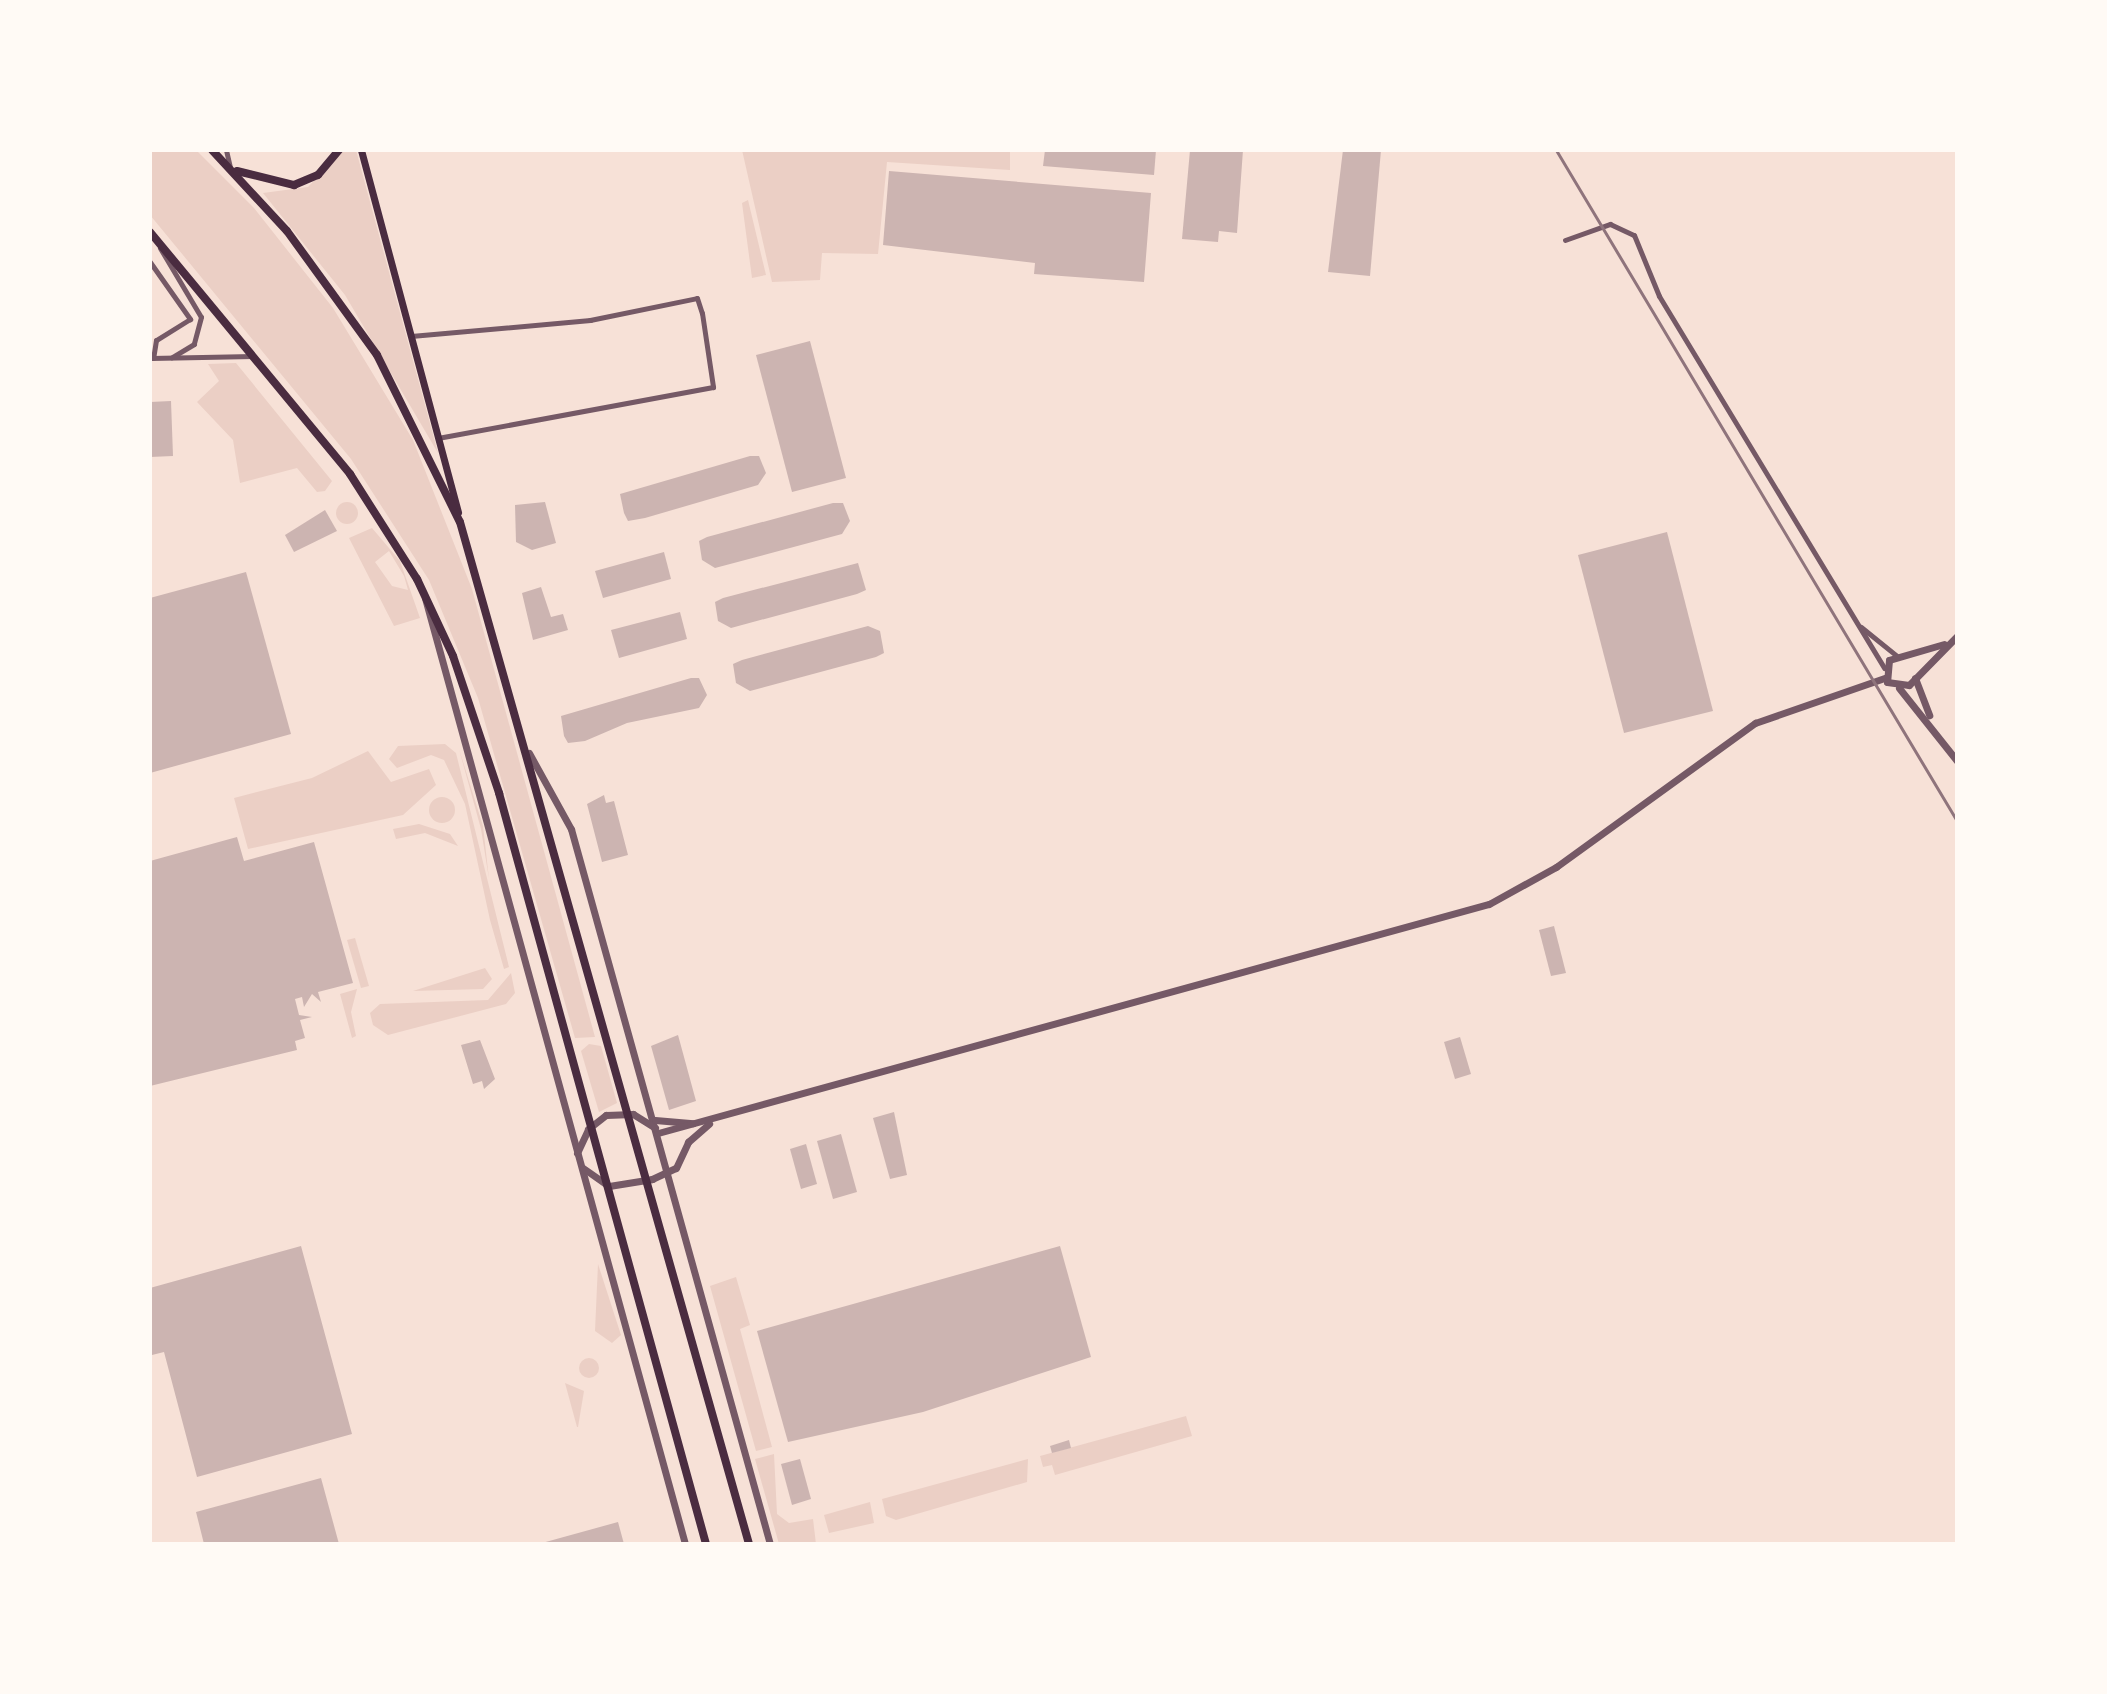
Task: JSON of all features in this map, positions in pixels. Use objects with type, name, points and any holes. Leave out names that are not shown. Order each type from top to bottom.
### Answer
[{"type":"main road","points":[[212,150],[296,241],[377,355],[460,522]]},
{"type":"main road","points":[[230,168],[266,183],[294,185],[318,175],[339,150]]},
{"type":"main road","points":[[361,150],[460,522],[529,753],[749,1544]]},
{"type":"main road","points":[[150,232],[350,474],[425,595],[471,704],[706,1544]]},
{"type":"street","points":[[226,150],[230,168]]},
{"type":"street","points":[[1565,240],[1610,224],[1634,235],[1659,296],[1884,668],[1884,678]]},
{"type":"street","points":[[157,240],[201,317],[194,344],[172,357]]},
{"type":"street","points":[[150,262],[190,319],[156,340],[151,358],[255,356]]},
{"type":"street","points":[[411,336],[590,320],[697,298],[702,313],[713,387],[438,438]]},
{"type":"street","points":[[425,595],[685,1544]]},
{"type":"street","points":[[1857,624],[1897,656],[1907,657],[1957,636]]},
{"type":"street","points":[[1899,688],[1944,644]]},
{"type":"street","points":[[1884,668],[1897,656]]},
{"type":"street","points":[[1907,657],[1931,721]]},
{"type":"street","points":[[658,1133],[717,1120],[1489,904],[1556,867],[1755,723],[1884,678]]},
{"type":"street","points":[[1884,678],[1899,688],[1931,721],[1957,761]]},
{"type":"street","points":[[529,753],[571,829],[670,1173],[770,1544]]},
{"type":"street","points":[[577,1153],[592,1124],[611,1114],[638,1116],[658,1133]]},
{"type":"street","points":[[654,1120],[665,1126],[707,1122]]},
{"type":"street","points":[[579,1163],[613,1186],[670,1173],[690,1139],[717,1120]]},
{"type":"shaded area","points":[[150,150],[196,150],[254,208],[333,308],[413,440],[472,589],[595,1037],[575,1038],[478,698],[429,580],[351,459],[150,215]]},
{"type":"shaded area","points":[[343,150],[356,150],[438,453],[345,295],[263,193],[308,187]]},
{"type":"shaded area","points":[[742,150],[1010,150],[1010,170],[887,162],[878,254],[822,253],[820,280],[772,282]]},
{"type":"shaded area","points":[[748,200],[766,275],[752,278],[742,203]]},
{"type":"shaded area","points":[[236,363],[332,481],[325,491],[317,492],[297,468],[240,483],[233,440],[197,402],[219,381],[208,364]]},
{"type":"shaded area","points":[[347,502],[355,505],[358,513],[355,521],[347,524],[339,521],[336,513],[339,505]]},
{"type":"shaded area","points":[[372,528],[400,561],[420,618],[394,626],[349,538]],"holes":[[[389,551],[404,576],[408,590],[392,586],[375,562]]]},
{"type":"shaded area","points":[[445,744],[456,753],[509,967],[504,969],[465,804],[444,760],[431,755],[397,768],[389,759],[398,746]]},
{"type":"shaded area","points":[[459,749],[483,826],[489,879],[481,829]]},
{"type":"shaded area","points":[[368,751],[391,782],[429,769],[436,785],[403,815],[248,849],[234,798],[312,778]]},
{"type":"shaded area","points":[[442,797],[451,801],[455,810],[451,819],[442,823],[433,819],[429,810],[433,801]]},
{"type":"shaded area","points":[[419,824],[450,834],[458,846],[425,833],[396,839],[393,829]]},
{"type":"shaded area","points":[[355,938],[369,986],[361,988],[347,940]]},
{"type":"shaded area","points":[[485,968],[492,979],[483,989],[413,991]]},
{"type":"shaded area","points":[[511,973],[515,993],[506,1004],[388,1035],[373,1025],[370,1013],[380,1004],[488,1000]]},
{"type":"shaded area","points":[[357,989],[351,1012],[356,1036],[352,1038],[340,994]]},
{"type":"shaded area","points":[[589,1044],[601,1046],[617,1103],[599,1112],[581,1051]]},
{"type":"shaded area","points":[[598,1264],[621,1335],[612,1343],[595,1331]]},
{"type":"shaded area","points":[[736,1277],[750,1325],[740,1329],[772,1447],[756,1451],[710,1286]]},
{"type":"shaded area","points":[[589,1358],[596,1361],[599,1368],[596,1375],[589,1378],[582,1375],[579,1368],[582,1361]]},
{"type":"shaded area","points":[[565,1383],[584,1391],[578,1427],[577,1427]]},
{"type":"shaded area","points":[[1186,1416],[1192,1436],[1055,1475],[1052,1465],[1043,1467],[1040,1456]]},
{"type":"shaded area","points":[[774,1454],[777,1514],[789,1523],[813,1519],[816,1544],[779,1544],[755,1459]]},
{"type":"shaded area","points":[[1028,1459],[1027,1482],[896,1520],[886,1516],[882,1499]]},
{"type":"shaded area","points":[[870,1502],[874,1523],[829,1533],[824,1515]]},
{"type":"building","points":[[1045,150],[1156,150],[1154,175],[1043,166]]},
{"type":"building","points":[[1190,150],[1243,150],[1237,233],[1219,231],[1218,242],[1182,239]]},
{"type":"building","points":[[1343,150],[1381,150],[1370,276],[1328,272]]},
{"type":"building","points":[[889,171],[1151,193],[1144,282],[1034,274],[1035,263],[883,245]]},
{"type":"building","points":[[810,341],[846,478],[792,492],[756,355]]},
{"type":"building","points":[[171,401],[173,456],[150,457],[150,402]]},
{"type":"building","points":[[759,456],[766,473],[758,485],[645,518],[628,521],[624,513],[620,494]]},
{"type":"building","points":[[545,502],[556,543],[532,550],[516,542],[515,505]]},
{"type":"building","points":[[833,503],[843,503],[850,521],[842,534],[715,568],[702,560],[699,541],[707,537]]},
{"type":"building","points":[[325,510],[337,531],[294,552],[285,535]]},
{"type":"building","points":[[1667,532],[1713,711],[1624,733],[1578,555]]},
{"type":"building","points":[[664,552],[671,579],[603,598],[595,571]]},
{"type":"building","points":[[858,563],[866,590],[857,594],[731,628],[718,621],[715,602],[723,598]]},
{"type":"building","points":[[246,572],[291,734],[150,773],[150,598]]},
{"type":"building","points":[[541,587],[551,617],[563,614],[568,630],[533,640],[522,593]]},
{"type":"building","points":[[680,612],[687,639],[619,658],[611,630]]},
{"type":"building","points":[[868,626],[880,631],[884,653],[876,657],[750,691],[736,683],[733,664],[742,660]]},
{"type":"building","points":[[699,678],[707,695],[699,708],[627,723],[585,741],[568,743],[564,736],[561,716]]},
{"type":"building","points":[[604,795],[606,803],[614,801],[628,855],[602,862],[587,804]]},
{"type":"building","points":[[237,837],[244,861],[314,842],[353,983],[318,992],[321,1002],[312,994],[304,1007],[302,997],[295,999],[299,1015],[312,1017],[300,1020],[305,1038],[295,1041],[297,1050],[150,1086],[150,861]]},
{"type":"building","points":[[1554,926],[1566,973],[1551,976],[1539,930]]},
{"type":"building","points":[[678,1035],[696,1101],[669,1110],[651,1046]]},
{"type":"building","points":[[1460,1037],[1471,1074],[1455,1079],[1444,1042]]},
{"type":"building","points":[[480,1040],[495,1079],[484,1089],[482,1081],[473,1084],[461,1045]]},
{"type":"building","points":[[894,1112],[907,1175],[890,1179],[873,1118]]},
{"type":"building","points":[[841,1134],[857,1192],[833,1199],[817,1141]]},
{"type":"building","points":[[806,1144],[817,1184],[801,1189],[790,1149]]},
{"type":"building","points":[[301,1246],[352,1434],[197,1477],[164,1352],[152,1355],[150,1348],[150,1288]]},
{"type":"building","points":[[1060,1246],[1091,1357],[923,1412],[788,1442],[757,1331]]},
{"type":"building","points":[[1069,1440],[1071,1448],[1052,1453],[1050,1446]]},
{"type":"building","points":[[800,1459],[811,1499],[792,1505],[781,1464]]},
{"type":"building","points":[[321,1478],[339,1544],[204,1544],[196,1512]]},
{"type":"building","points":[[618,1522],[624,1544],[542,1544],[542,1543]]},
{"type":"railway","points":[[1556,150],[1957,821]]}]
